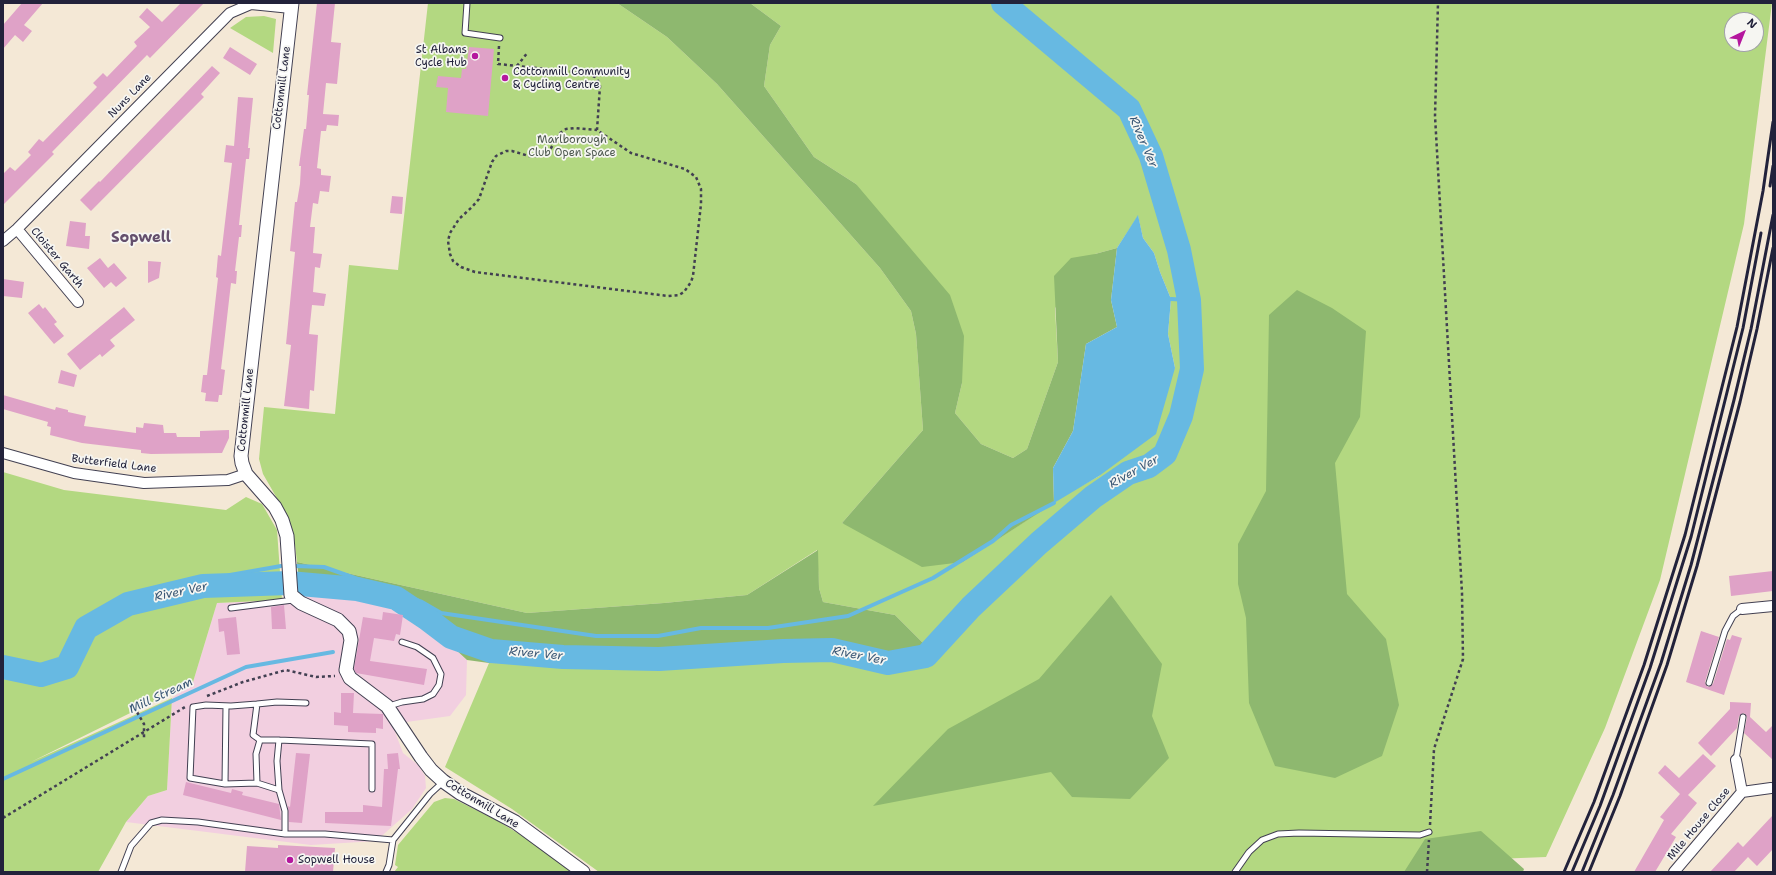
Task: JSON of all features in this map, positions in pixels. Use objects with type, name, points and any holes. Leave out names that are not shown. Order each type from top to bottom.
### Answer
[{"type":"street","name":"Nuns Lane","points":[[3,241],[17,229],[230,13],[251,4],[291,6]]},
{"type":"street","name":"Cottonmill Lane","points":[[291,6],[241,456],[246,474],[275,507],[282,520],[287,536],[289,572],[293,595]]},
{"type":"street","name":"Cloister Garth","points":[[17,229],[78,302]]},
{"type":"street","name":"Butterfield Lane","points":[[3,453],[74,473],[144,482],[228,480],[246,474]]},
{"type":"street","points":[[293,595],[338,620],[350,631],[351,640],[346,670],[348,675]]},
{"type":"street","points":[[1742,609],[1773,606]]},
{"type":"street","name":"Cottonmill Lane","points":[[348,675],[355,683],[387,706],[421,757],[431,770],[443,781],[460,793],[515,822],[583,872]]},
{"type":"street","name":"Mile House Close","points":[[1736,760],[1742,792]]},
{"type":"street","name":"Mile House Close","points":[[1674,872],[1742,792],[1772,788]]},
{"type":"lane","points":[[468,3],[465,33],[500,38]]},
{"type":"lane","points":[[231,608],[293,595]]},
{"type":"lane","points":[[1708,683],[1725,631],[1732,616],[1742,609]]},
{"type":"lane","points":[[387,706],[423,699],[432,694],[439,685],[441,674],[433,658],[417,647],[402,642]]},
{"type":"lane","points":[[279,790],[257,783],[225,784],[190,778],[193,707],[206,705],[226,706],[277,702],[306,703]]},
{"type":"lane","points":[[257,704],[253,734],[260,740],[372,744],[372,789]]},
{"type":"lane","points":[[225,784],[226,706]]},
{"type":"lane","points":[[1736,760],[1742,717]]},
{"type":"lane","points":[[257,783],[256,754],[260,740]]},
{"type":"lane","points":[[279,740],[277,761],[279,790],[284,811],[285,834]]},
{"type":"lane","points":[[386,872],[389,865],[392,840],[430,794],[443,781]]},
{"type":"lane","points":[[121,872],[131,846],[151,823],[162,820],[198,822],[285,834],[325,834],[392,840]]},
{"type":"lane","points":[[1235,872],[1249,852],[1262,840],[1278,834],[1412,835],[1429,832]]},
{"type":"path","points":[[1427,872],[1434,749],[1463,659],[1462,593],[1435,116],[1438,3]]},
{"type":"path","points":[[500,38],[498,64],[585,73],[595,77],[600,86],[597,130]]},
{"type":"path","points":[[517,66],[528,52]]},
{"type":"path","points":[[575,128],[597,130],[631,154],[685,169],[690,172],[699,183],[701,189],[701,204],[693,276],[684,292],[679,295],[668,296],[475,272],[461,267],[454,261],[448,248],[450,233],[459,219],[479,199],[489,168],[496,156],[506,151],[529,156],[538,156],[551,148],[560,133],[566,129],[575,128]]},
{"type":"path","points":[[201,698],[243,682],[286,670],[316,677],[348,675]]},
{"type":"path","points":[[3,818],[188,706]]},
{"type":"path","points":[[134,707],[144,724],[144,739]]},
{"type":"shaded area","points":[[306,588],[354,592],[394,602],[428,624],[467,660],[466,695],[450,716],[392,724],[403,753],[418,765],[425,776],[426,788],[412,809],[376,841],[311,845],[126,822],[148,796],[167,790],[172,698],[193,682],[217,603],[282,600]]},
{"type":"green space","name":"Marlborough Club Open Space","points":[[428,3],[617,3],[667,37],[717,84],[880,268],[911,311],[916,334],[923,430],[842,523],[963,562],[1067,494],[1099,476],[1175,368],[1168,334],[1171,299],[1154,253],[1143,238],[1138,216],[1117,248],[1095,254],[1055,308],[1058,362],[1027,449],[1013,458],[981,444],[955,413],[962,383],[856,184],[814,157],[764,86],[770,45],[781,26],[750,3],[1772,3],[1744,224],[1660,580],[1605,728],[1546,857],[1420,862],[1415,872],[599,872],[512,809],[445,767],[489,663],[621,665],[827,656],[887,667],[938,658],[895,615],[823,602],[819,588],[817,550],[747,595],[664,603],[527,613],[297,562],[295,545],[282,507],[263,474],[259,459],[264,407],[335,414],[349,265],[398,270]]},
{"type":"green space","points":[[617,3],[750,3],[781,26],[770,45],[764,86],[814,157],[856,184],[950,295],[964,336],[962,383],[955,413],[981,444],[1013,458],[1027,449],[1058,362],[1054,276],[1071,258],[1117,248],[1111,300],[1117,327],[1086,344],[1073,431],[1053,468],[1054,503],[963,562],[922,567],[842,523],[923,430],[916,334],[911,311],[880,268],[717,84],[667,37]]},
{"type":"green space","points":[[264,16],[276,19],[273,53],[230,28],[246,17]]},
{"type":"green space","points":[[1297,290],[1332,308],[1366,331],[1360,417],[1335,463],[1347,594],[1386,639],[1399,705],[1382,756],[1335,778],[1275,766],[1249,703],[1246,618],[1238,584],[1238,544],[1266,491],[1269,315]]},
{"type":"green space","points":[[3,472],[64,490],[226,510],[246,497],[262,504],[277,530],[282,600],[217,603],[193,682],[31,762],[172,698],[167,790],[148,796],[126,822],[98,872],[3,872]]},
{"type":"green space","points":[[818,550],[819,588],[823,602],[895,615],[938,658],[887,667],[827,656],[621,665],[489,663],[467,660],[428,624],[394,602],[354,592],[306,588],[299,582],[297,562],[527,613],[664,603],[747,595]]},
{"type":"green space","points":[[1111,595],[1162,664],[1152,716],[1169,758],[1130,799],[1072,797],[1051,772],[873,806],[948,729],[1039,679]]},
{"type":"green space","points":[[445,798],[454,799],[496,820],[531,841],[572,872],[394,872],[398,867],[395,865],[398,845],[434,802]]},
{"type":"green space","points":[[1481,831],[1524,869],[1523,872],[1404,872],[1425,839]]},
{"type":"water","points":[[1138,215],[1143,238],[1154,253],[1171,299],[1168,334],[1175,368],[1156,434],[1099,476],[1054,503],[1053,468],[1073,431],[1086,344],[1117,327],[1111,300],[1117,248]]},
{"type":"building","points":[[22,3],[43,3],[24,25],[32,31],[23,42],[15,35],[3,49],[3,25]]},
{"type":"building","points":[[181,3],[204,3],[150,58],[147,55],[52,152],[54,154],[3,205],[3,174],[10,167],[15,171],[31,155],[28,152],[39,139],[43,142],[97,87],[93,83],[103,73],[107,77],[137,46],[134,42],[150,27],[139,17],[147,8],[162,22]]},
{"type":"building","points":[[317,3],[335,3],[331,42],[341,43],[337,84],[326,83],[323,114],[339,115],[338,126],[327,125],[326,131],[321,131],[317,168],[321,169],[321,175],[331,176],[329,192],[320,191],[318,204],[313,203],[310,227],[315,227],[313,253],[322,254],[320,268],[315,267],[313,292],[326,294],[324,306],[312,305],[309,334],[318,335],[314,391],[310,390],[309,409],[284,406],[291,345],[286,344],[295,252],[290,251],[295,202],[297,202],[300,184],[301,166],[299,166],[304,129],[306,129],[309,95],[307,95]]},
{"type":"building","points":[[230,47],[257,64],[250,75],[223,58]]},
{"type":"building","points":[[469,47],[494,49],[488,116],[446,112],[448,88],[436,87],[438,76],[461,78],[462,69],[466,69]]},
{"type":"building","points":[[212,66],[220,73],[201,94],[204,97],[91,211],[80,200],[99,181],[100,182]]},
{"type":"building","points":[[238,97],[253,98],[248,148],[250,148],[249,159],[246,159],[239,225],[242,225],[235,271],[237,271],[236,284],[231,283],[221,369],[225,370],[222,395],[219,395],[218,402],[205,401],[206,393],[201,392],[203,375],[207,375],[218,278],[216,277],[218,255],[221,256],[232,163],[224,162],[226,145],[234,146]]},
{"type":"building","points":[[392,196],[403,197],[402,214],[390,213]]},
{"type":"building","points":[[70,221],[86,223],[85,236],[90,236],[89,249],[66,246]]},
{"type":"building","points":[[100,258],[108,268],[114,263],[127,278],[116,287],[111,282],[104,288],[87,268]]},
{"type":"building","points":[[148,261],[161,262],[159,278],[148,283]]},
{"type":"building","points":[[3,279],[24,282],[22,298],[3,296]]},
{"type":"building","points":[[39,304],[43,309],[45,307],[57,322],[54,324],[64,336],[54,344],[28,313]]},
{"type":"building","points":[[124,307],[135,320],[110,340],[115,346],[102,357],[100,354],[80,370],[67,354]]},
{"type":"building","points":[[61,370],[77,375],[74,387],[58,383]]},
{"type":"building","points":[[3,395],[55,410],[56,407],[68,410],[68,412],[86,416],[84,426],[136,433],[136,427],[143,428],[144,423],[163,425],[164,433],[176,433],[177,437],[200,437],[200,431],[229,430],[229,438],[222,453],[151,454],[141,453],[141,450],[82,443],[50,435],[51,427],[47,426],[48,422],[3,409]]},
{"type":"building","points":[[1773,571],[1773,591],[1731,596],[1729,576]]},
{"type":"building","points":[[284,605],[286,629],[272,629],[271,607]]},
{"type":"building","points":[[383,612],[403,615],[400,635],[396,634],[394,641],[374,638],[370,661],[427,669],[424,685],[356,673],[354,669],[363,617],[382,620]]},
{"type":"building","points":[[236,617],[240,654],[227,655],[224,631],[219,632],[218,619]]},
{"type":"building","points":[[1701,631],[1719,637],[1705,682],[1708,687],[1713,684],[1727,639],[1730,640],[1732,635],[1742,638],[1724,695],[1686,682]]},
{"type":"building","points":[[341,693],[354,693],[353,713],[383,714],[383,729],[376,728],[376,733],[348,732],[348,726],[334,725],[334,712],[341,713]]},
{"type":"building","points":[[1730,702],[1751,703],[1750,717],[1766,732],[1773,725],[1773,760],[1744,733],[1747,717],[1744,713],[1739,716],[1737,728],[1711,756],[1698,743],[1730,709]]},
{"type":"building","points":[[296,753],[310,754],[302,823],[289,822],[288,806],[290,807]]},
{"type":"building","points":[[398,753],[400,769],[398,769],[391,826],[325,823],[325,812],[363,812],[363,805],[382,807],[384,769],[388,769],[387,754]]},
{"type":"building","points":[[1703,754],[1716,766],[1688,795],[1697,803],[1671,834],[1676,837],[1655,872],[1634,872],[1664,820],[1660,817],[1680,794],[1658,773],[1665,765],[1679,778]]},
{"type":"building","points":[[186,782],[231,793],[232,789],[243,792],[242,795],[279,804],[281,820],[183,795]]},
{"type":"building","points":[[1773,815],[1773,849],[1757,866],[1748,857],[1734,872],[1710,872],[1738,842],[1743,847]]},
{"type":"building","name":"Sopwell House","points":[[278,845],[335,848],[333,872],[245,872],[247,846],[278,848]]},
{"type":"waterway","name":"River Ver","points":[[3,667],[41,675],[67,667],[86,628],[128,604],[203,586],[289,583],[357,589],[396,598],[451,637],[491,651],[563,657],[659,659],[783,651],[832,650],[888,663],[926,656],[971,607],[1039,543],[1093,497],[1128,473],[1149,466],[1165,454],[1181,416],[1192,369],[1189,300],[1179,250],[1151,156],[1129,109],[1003,3]]},
{"type":"waterway","points":[[1171,299],[1189,300]]},
{"type":"waterway","points":[[294,566],[324,567],[422,602],[441,613],[596,636],[658,636],[701,628],[768,628],[848,616],[933,578],[993,541],[1011,525],[1054,503]]},
{"type":"waterway","points":[[203,586],[230,575],[281,566]]},
{"type":"waterway","name":"Mill Stream","points":[[3,779],[246,667],[333,652]]},
{"type":"railway","points":[[1564,872],[1594,802],[1644,665],[1685,535],[1737,327],[1763,191],[1773,122]]},
{"type":"railway","points":[[1770,186],[1773,166]]},
{"type":"railway","points":[[1582,872],[1613,795],[1661,663],[1691,565],[1751,329],[1773,215]]},
{"type":"railway","points":[[1572,872],[1600,806],[1650,668],[1691,537],[1743,328],[1761,233]]},
{"type":"railway","points":[[1589,872],[1620,796],[1667,665],[1697,566],[1740,402],[1757,329],[1773,248]]},
{"type":"place","name":"St Albans Cycle Hub","points":[[475,56]]},
{"type":"place","name":"Cottonmill Community & Cycling Centre","points":[[505,78]]},
{"type":"place","name":"Sopwell House","points":[[290,860]]},
{"type":"district","name":"Sopwell","points":[[141,238]]}]
